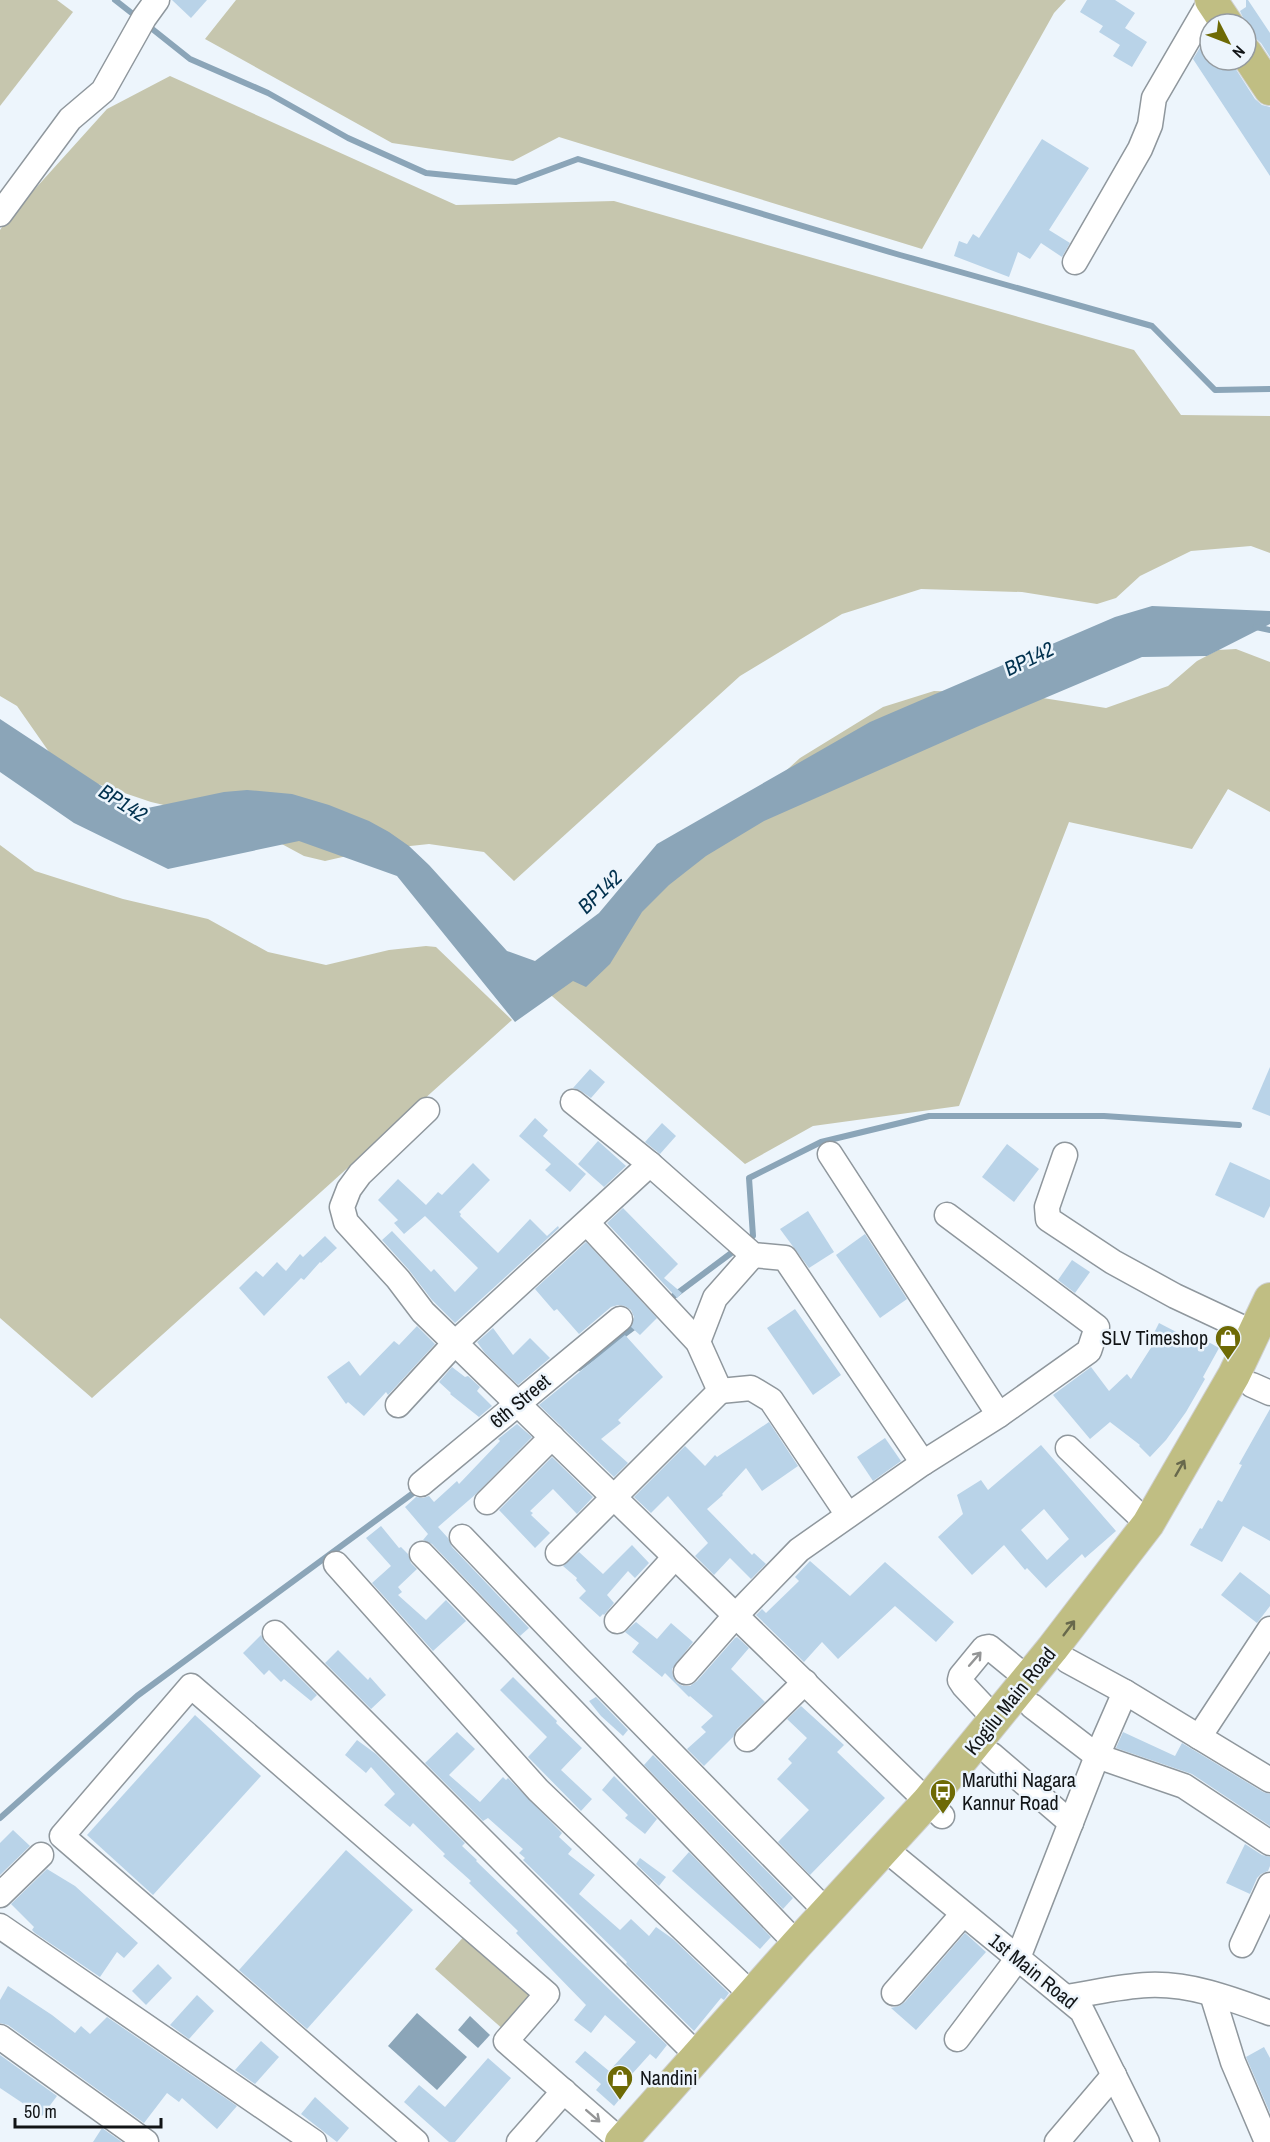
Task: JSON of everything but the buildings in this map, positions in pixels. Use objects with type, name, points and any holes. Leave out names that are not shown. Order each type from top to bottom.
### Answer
[{"type":"main road","points":[[1258,71],[1270,89]]},
{"type":"main road","name":"Kogilu Main Road","points":[[935,1809],[995,1719],[1068,1661],[1170,1529],[1261,1389],[1262,1340],[1270,1299]]},
{"type":"main road","name":"Kogilu Main Road","points":[[648,2142],[891,1855],[992,1755],[1030,1692],[1148,1524],[1234,1375],[1262,1340]]},
{"type":"main road","name":"Kogilu Main Road","points":[[622,2142],[826,1911],[891,1855]]},
{"type":"street","points":[[0,214],[70,119],[103,91],[157,0]]},
{"type":"street","points":[[1075,262],[1140,149],[1150,125],[1154,98],[1211,0]]},
{"type":"street","points":[[573,1102],[650,1164],[753,1255],[785,1258],[923,1462]]},
{"type":"street","points":[[427,1110],[360,1174],[349,1189],[342,1207],[346,1222],[398,1279],[423,1312],[935,1809]]},
{"type":"street","points":[[830,1154],[999,1415]]},
{"type":"street","points":[[1065,1155],[1047,1207],[1048,1220],[1113,1262],[1262,1340]]},
{"type":"street","points":[[398,1405],[455,1343],[650,1164]]},
{"type":"street","points":[[686,1672],[736,1615],[799,1550],[923,1462],[999,1415],[1089,1351],[1097,1327],[947,1215]]},
{"type":"street","points":[[587,1223],[698,1342],[720,1391]]},
{"type":"street","points":[[698,1342],[715,1298],[753,1255]]},
{"type":"street","name":"6th Street","points":[[421,1484],[620,1319]]},
{"type":"street","points":[[558,1553],[720,1391],[751,1388],[771,1400],[848,1515]]},
{"type":"street","points":[[487,1502],[552,1437]]},
{"type":"street","points":[[1068,1448],[1148,1524]]},
{"type":"street","points":[[462,1537],[826,1911]]},
{"type":"street","points":[[422,1554],[797,1944]]},
{"type":"street","points":[[616,1621],[675,1557]]},
{"type":"street","points":[[336,1564],[538,1790],[751,1994]]},
{"type":"street","points":[[1199,1737],[1270,1629]]},
{"type":"street","points":[[275,1633],[697,2055]]},
{"type":"street","points":[[995,1719],[960,1680],[984,1648],[989,1647],[1030,1692],[1097,1756],[1184,1786],[1270,1843]]},
{"type":"street","points":[[1068,1661],[1125,1692],[1270,1780]]},
{"type":"street","points":[[747,1739],[805,1682]]},
{"type":"street","points":[[416,2142],[62,1836],[191,1686],[547,1994],[506,2041],[622,2142]]},
{"type":"street","points":[[957,2039],[1018,1958],[1097,1756],[1125,1692]]},
{"type":"street","points":[[992,1755],[1071,1823]]},
{"type":"street","points":[[0,1895],[41,1855]]},
{"type":"street","name":"1st Main Road","points":[[891,1855],[1083,2011],[1147,2142]]},
{"type":"street","points":[[1242,1945],[1270,1885]]},
{"type":"street","points":[[894,1993],[963,1914]]},
{"type":"street","points":[[0,1926],[314,2142]]},
{"type":"street","points":[[1066,1997],[1149,1984],[1189,1988],[1270,2013]]},
{"type":"street","points":[[1212,1994],[1233,2062],[1267,2142]]},
{"type":"street","points":[[0,2037],[146,2142]]},
{"type":"street","points":[[1057,2142],[1114,2075]]},
{"type":"street","points":[[519,2142],[564,2091]]},
{"type":"green space","points":[[0,0],[57,0],[73,12],[0,106]]},
{"type":"green space","points":[[236,0],[1066,0],[1054,13],[922,249],[559,137],[513,161],[392,143],[205,39]]},
{"type":"green space","points":[[170,76],[456,205],[614,201],[1134,350],[1181,415],[1270,416],[1270,553],[1251,546],[1191,551],[1140,576],[1116,598],[1097,604],[1022,592],[921,589],[842,614],[740,676],[514,881],[484,852],[429,844],[373,850],[325,861],[304,856],[245,824],[151,802],[83,779],[54,759],[17,706],[0,696],[0,230],[107,109]]},
{"type":"green space","points":[[1236,649],[1270,662],[1270,812],[1228,789],[1192,849],[1069,822],[959,1106],[813,1126],[745,1164],[545,990],[800,758],[883,707],[934,691],[1011,693],[1106,708],[1168,686],[1197,661],[1218,650]]},
{"type":"green space","points":[[0,845],[35,871],[123,899],[208,919],[268,952],[326,965],[389,950],[436,947],[512,1020],[92,1398],[0,1318]]},
{"type":"green space","points":[[467,1933],[537,1995],[505,2031],[435,1969]]},
{"type":"water","points":[[1152,606],[1270,611],[1270,624],[1207,656],[1142,657],[764,821],[706,856],[669,885],[642,912],[610,964],[586,987],[573,981],[515,1022],[397,876],[299,841],[168,869],[74,823],[0,772],[0,719],[138,810],[224,792],[247,790],[292,794],[329,805],[369,821],[409,846],[507,951],[535,961],[599,913],[657,844],[870,722],[1115,617]]},
{"type":"water","points":[[417,2013],[467,2057],[437,2090],[388,2046]]},
{"type":"water","points":[[470,2016],[490,2035],[478,2048],[458,2030]]},
{"type":"waterway","points":[[115,0],[138,18]]},
{"type":"waterway","points":[[146,24],[190,59],[268,93],[348,138],[426,173],[516,182],[578,159],[900,255],[1152,326],[1215,390],[1270,389]]},
{"type":"waterway","name":"BP142","points":[[1256,627],[1270,630]]},
{"type":"waterway","points":[[746,1242],[753,1236],[749,1178],[821,1142],[929,1116],[1104,1116],[1239,1125]]},
{"type":"waterway","points":[[667,1301],[738,1248]]},
{"type":"waterway","points":[[579,1368],[638,1324]]},
{"type":"waterway","points":[[0,1818],[137,1696],[420,1488]]},
{"type":"place","name":"SLV Timeshop","points":[[1228,1361]]},
{"type":"place","name":"Maruthi Nagara Kannur Road","points":[[943,1815]]},
{"type":"place","name":"Nandini","points":[[620,2101]]}]
